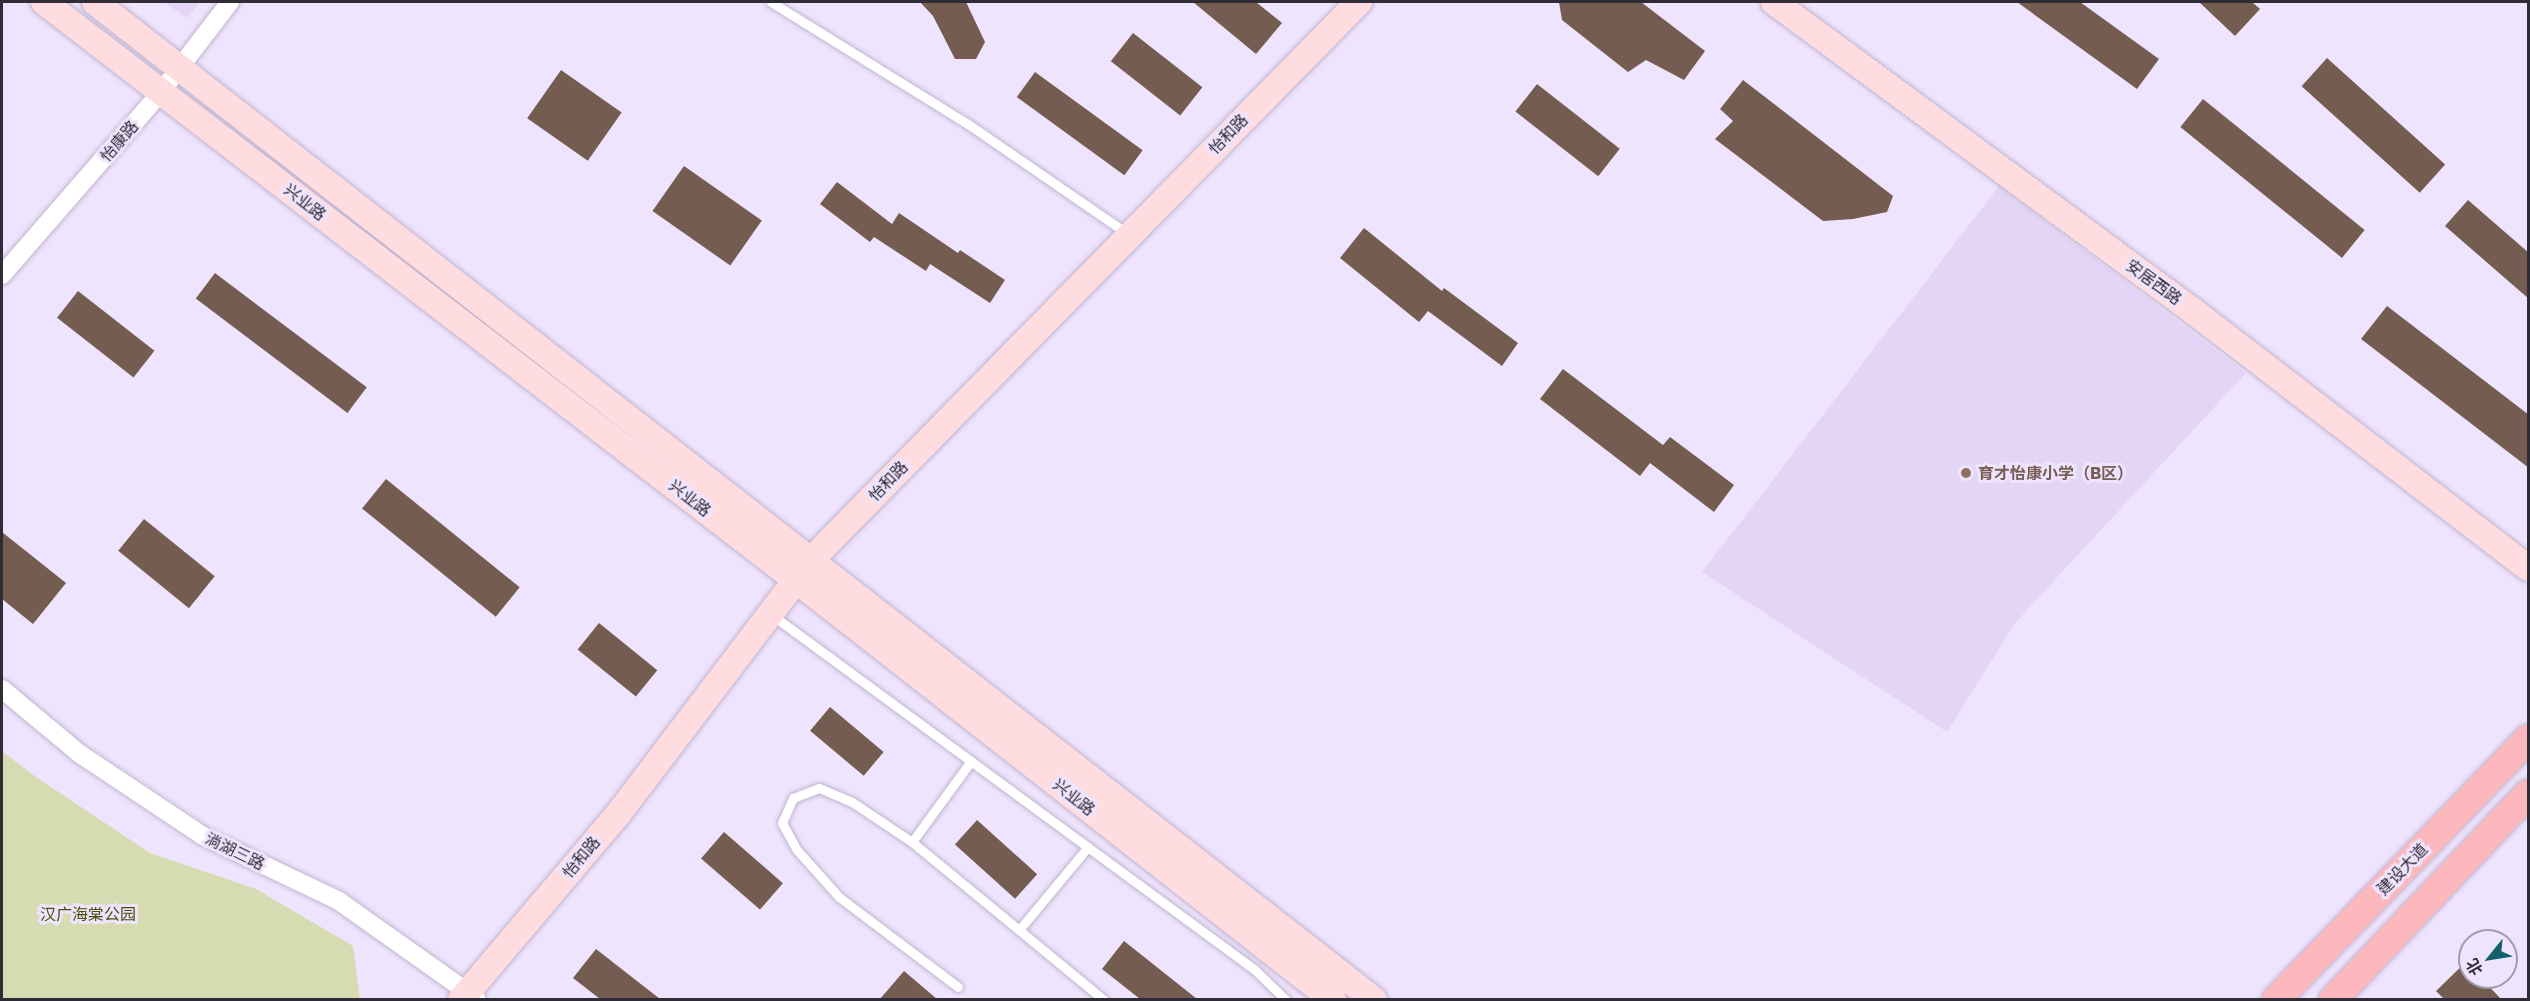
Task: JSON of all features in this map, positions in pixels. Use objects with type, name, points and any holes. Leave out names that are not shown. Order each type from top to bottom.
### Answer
[{"type":"main road","name":"兴业路","points":[[44,2],[161,92],[1374,999]]},
{"type":"main road","name":"兴业路","points":[[95,2],[180,67],[1333,999]]},
{"type":"main road","name":"怡和路","points":[[469,997],[619,813],[803,570],[1359,2]]},
{"type":"main road","name":"安居西路","points":[[1774,2],[2193,311],[2529,568]]},
{"type":"main road","name":"建设大道","points":[[2276,999],[2529,738]]},
{"type":"main road","points":[[2333,999],[2529,794]]},
{"type":"street","name":"怡康路","points":[[2,275],[161,92],[230,2]]},
{"type":"street","name":"淌湖三路","points":[[2,689],[80,754],[203,836],[339,901],[469,997]]},
{"type":"lane","points":[[771,2],[968,124],[1130,235]]},
{"type":"lane","points":[[770,614],[1254,969],[1286,999]]},
{"type":"lane","points":[[912,842],[971,761]]},
{"type":"lane","points":[[958,987],[839,897],[797,850],[782,823],[793,798],[819,788],[852,802],[912,842],[1104,999]]},
{"type":"lane","points":[[1019,930],[1088,847]]},
{"type":"shaded area","points":[[164,2],[200,2],[187,18]]},
{"type":"shaded area","name":"育才怡康小学（B区）","points":[[1999,186],[2246,373],[2015,623],[1947,732],[1702,572]]},
{"type":"green space","name":"汉广海棠公园","points":[[2,751],[33,775],[150,853],[256,889],[353,946],[360,999],[2,999]]},
{"type":"building","points":[[920,2],[966,2],[985,42],[976,59],[955,59],[933,16]]},
{"type":"building","points":[[1193,2],[1256,2],[1282,23],[1256,54]]},
{"type":"building","points":[[1559,2],[1641,2],[1705,51],[1684,80],[1646,60],[1628,72],[1562,20]]},
{"type":"building","points":[[2017,2],[2080,2],[2159,59],[2137,89]]},
{"type":"building","points":[[2199,2],[2252,2],[2260,9],[2235,36]]},
{"type":"building","points":[[1133,33],[1202,87],[1180,116],[1111,61]]},
{"type":"building","points":[[2327,58],[2445,164],[2420,193],[2302,86]]},
{"type":"building","points":[[561,70],[622,112],[588,161],[527,118]]},
{"type":"building","points":[[1035,72],[1143,150],[1124,175],[1017,97]]},
{"type":"building","points":[[1743,80],[1893,196],[1887,212],[1853,219],[1823,221],[1715,139],[1733,121],[1720,109]]},
{"type":"building","points":[[1537,84],[1620,149],[1598,176],[1515,112]]},
{"type":"building","points":[[2203,99],[2365,230],[2342,258],[2180,127]]},
{"type":"building","points":[[684,166],[762,220],[730,266],[652,211]]},
{"type":"building","points":[[837,182],[892,224],[899,213],[958,253],[960,250],[1005,280],[990,303],[930,264],[926,271],[874,237],[870,242],[820,204]]},
{"type":"building","points":[[2468,200],[2529,253],[2529,299],[2445,226]]},
{"type":"building","points":[[1364,228],[1442,291],[1444,288],[1518,343],[1502,366],[1428,311],[1419,322],[1340,258]]},
{"type":"building","points":[[215,273],[367,387],[347,413],[196,299]]},
{"type":"building","points":[[78,291],[154,351],[134,378],[57,318]]},
{"type":"building","points":[[2387,306],[2529,415],[2529,468],[2361,339]]},
{"type":"building","points":[[1563,369],[1663,445],[1670,437],[1734,485],[1714,512],[1650,463],[1640,476],[1540,399]]},
{"type":"building","points":[[386,479],[520,587],[496,617],[362,509]]},
{"type":"building","points":[[144,519],[215,576],[189,608],[118,551]]},
{"type":"building","points":[[2,532],[66,583],[33,624],[2,599]]},
{"type":"building","points":[[599,623],[657,670],[636,697],[578,649]]},
{"type":"building","points":[[830,707],[884,752],[864,776],[810,731]]},
{"type":"building","points":[[977,820],[1037,874],[1015,899],[955,845]]},
{"type":"building","points":[[724,832],[783,883],[760,910],[701,858]]},
{"type":"building","points":[[1124,941],[1197,999],[1140,999],[1102,969]]},
{"type":"building","points":[[596,949],[660,999],[600,999],[573,978]]},
{"type":"building","points":[[2458,970],[2458,989],[2491,989],[2501,999],[2444,999],[2436,991]]},
{"type":"building","points":[[904,971],[937,999],[880,999]]},
{"type":"place","name":"育才怡康小学（B区）","points":[[1966,473]]}]
